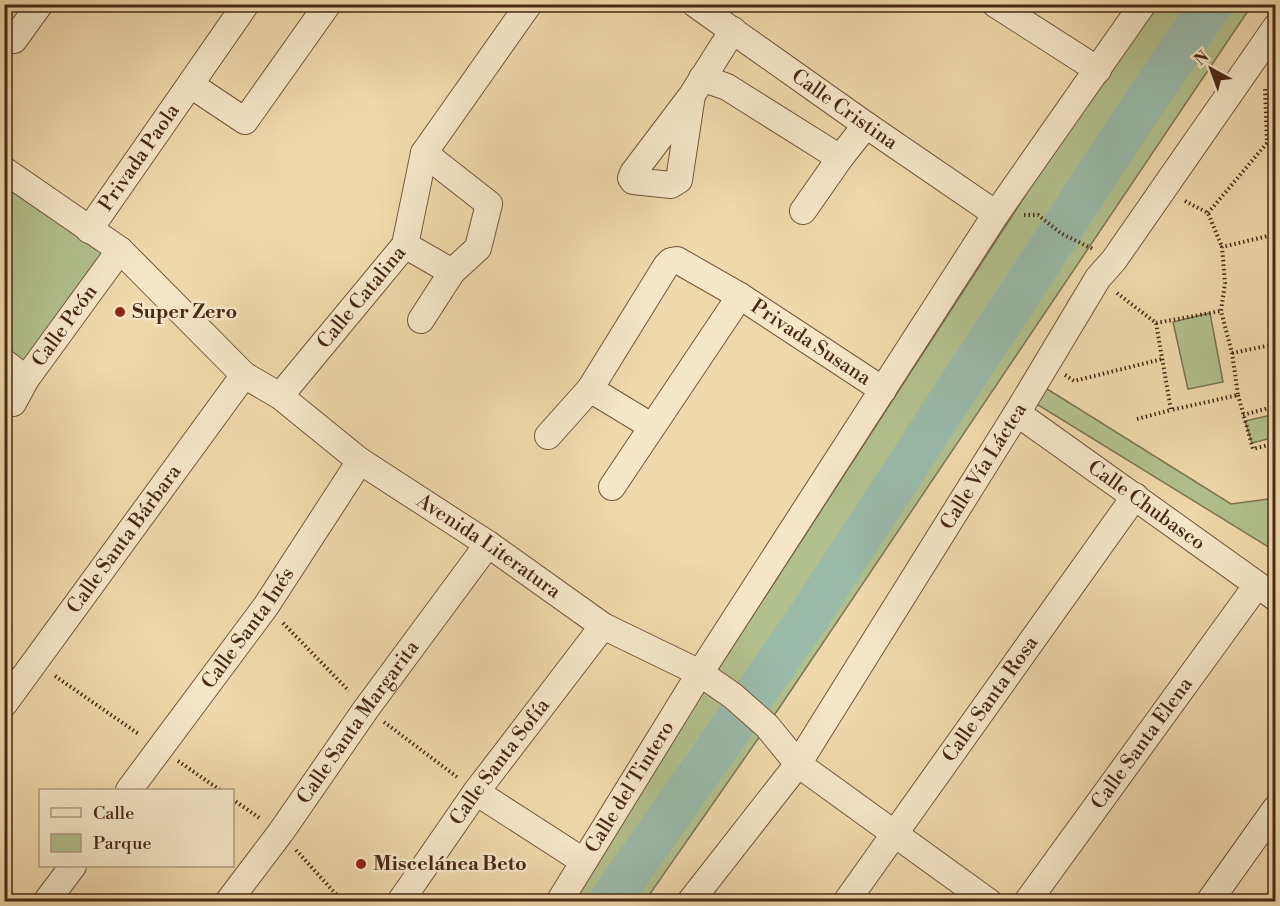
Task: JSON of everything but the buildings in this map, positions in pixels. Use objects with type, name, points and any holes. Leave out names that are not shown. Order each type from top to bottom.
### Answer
[{"type":"street","points":[[14,40],[40,4]]},
{"type":"street","name":"Privada Paola","points":[[89,230],[246,4]]},
{"type":"street","name":"Privada Paola","points":[[191,85],[245,121],[328,4]]},
{"type":"street","name":"Calle Catalina","points":[[280,396],[405,245],[424,153],[529,4]]},
{"type":"street","name":"Calle Cristina","points":[[695,4],[996,214]]},
{"type":"street","points":[[995,4],[1098,70]]},
{"type":"street","points":[[700,673],[996,214],[1143,4]]},
{"type":"street","name":"Calle Vía Láctea","points":[[690,902],[798,764],[1046,362],[1106,269],[1275,27]]},
{"type":"street","points":[[733,30],[697,86],[726,87],[840,158]]},
{"type":"street","points":[[803,212],[866,125]]},
{"type":"street","points":[[421,320],[452,272],[478,248],[489,204],[424,153]]},
{"type":"street","name":"Avenida Literatura","points":[[4,170],[120,250],[244,375],[280,396],[360,461],[488,543],[603,626],[700,673],[733,696],[758,719],[798,764],[989,902]]},
{"type":"street","points":[[405,245],[452,272]]},
{"type":"street","name":"Calle Peón","points":[[13,403],[26,379],[120,250]]},
{"type":"street","name":"Privada Susana","points":[[548,436],[590,390],[666,266],[671,261],[677,260],[740,296],[883,390]]},
{"type":"street","name":"Privada Susana","points":[[612,487],[740,296]]},
{"type":"street","points":[[4,362],[26,379]]},
{"type":"street","name":"Calle Santa Bárbara","points":[[4,704],[244,375]]},
{"type":"street","points":[[590,390],[651,426]]},
{"type":"street","name":"Calle Chubasco","points":[[1017,412],[1266,591]]},
{"type":"street","name":"Calle Santa Inés","points":[[130,789],[266,606],[360,461]]},
{"type":"street","name":"Calle Santa Rosa","points":[[846,902],[1135,496]]},
{"type":"street","name":"Calle Santa Margarita","points":[[228,902],[281,832],[366,709],[488,543]]},
{"type":"street","name":"Calle Santa Elena","points":[[1027,902],[1266,591]]},
{"type":"street","name":"Calle Santa Sofía","points":[[400,902],[476,792],[603,626]]},
{"type":"street","name":"Calle del Tintero","points":[[559,902],[700,673]]},
{"type":"street","points":[[476,792],[583,861]]},
{"type":"street","points":[[1209,902],[1275,808]]},
{"type":"street","points":[[46,902],[72,867]]},
{"type":"path","points":[[1208,213],[1267,143],[1265,84],[1245,71]]},
{"type":"path","points":[[1181,199],[1208,213],[1222,248],[1225,283],[1221,311],[1232,353],[1238,395],[1253,449],[1275,443]]},
{"type":"path","points":[[1038,215],[1106,269],[1156,323],[1171,410]]},
{"type":"path","points":[[1222,248],[1275,234]]},
{"type":"path","points":[[1156,323],[1221,311]]},
{"type":"path","points":[[1232,353],[1275,344]]},
{"type":"path","points":[[1046,362],[1074,381],[1162,359]]},
{"type":"path","points":[[1137,419],[1238,395]]},
{"type":"path","points":[[1244,415],[1275,406]]},
{"type":"path","points":[[34,662],[219,789]]},
{"type":"green space","points":[[1149,5],[1252,5],[767,726],[645,901],[567,902]]},
{"type":"green space","points":[[5,172],[109,249],[25,362],[5,346]]},
{"type":"green space","points":[[1210,313],[1223,382],[1188,389],[1173,322]]},
{"type":"green space","points":[[1028,377],[1231,504],[1275,498],[1275,551],[1017,392]]},
{"type":"green space","points":[[1275,414],[1275,437],[1252,443],[1245,421]]},
{"type":"waterway","points":[[609,902],[806,621],[1146,100],[1212,4]]},
{"type":"place","name":"Super Zero","points":[[120,312]]},
{"type":"place","name":"Miscelánea Beto","points":[[361,864]]}]
